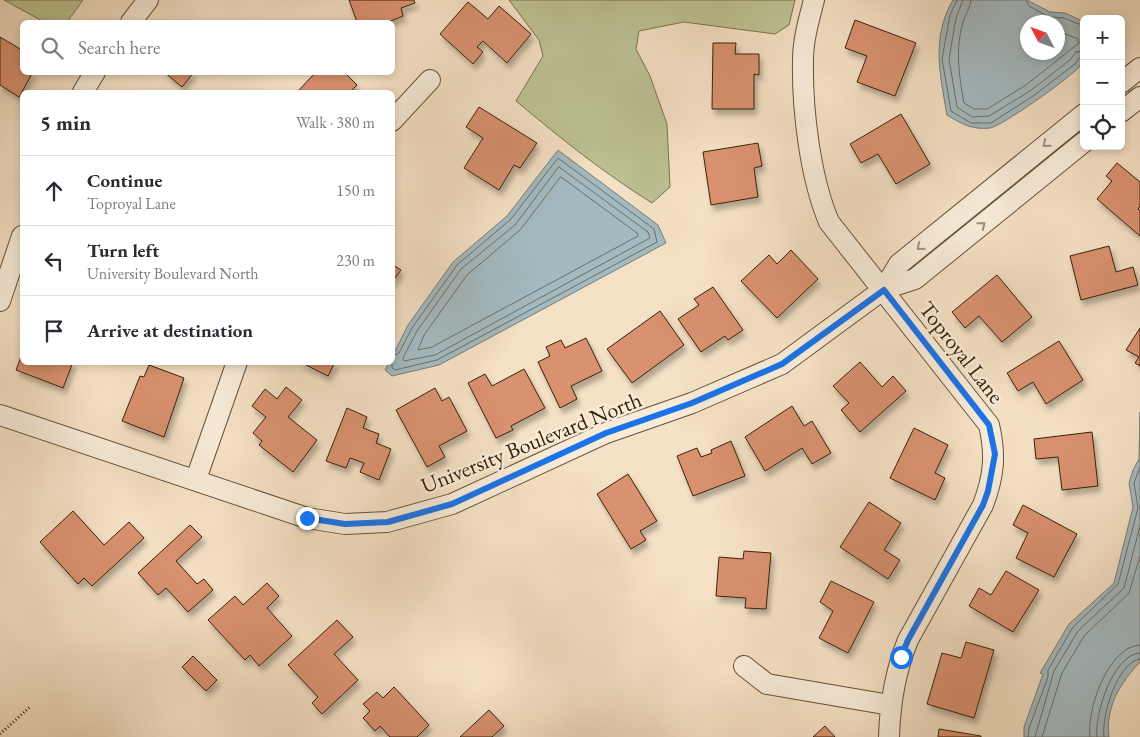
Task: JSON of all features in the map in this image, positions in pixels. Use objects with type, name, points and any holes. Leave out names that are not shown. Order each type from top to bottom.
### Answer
[{"type":"street","points":[[133,20],[148,0]]},
{"type":"street","name":"Toproyal Lane","points":[[814,0],[803,58],[803,85],[819,199],[829,222],[989,425],[995,454],[988,491],[983,505],[908,640],[901,657],[890,705],[889,737]]},
{"type":"street","points":[[1125,80],[1140,68]]},
{"type":"street","points":[[84,90],[93,75]]},
{"type":"street","points":[[395,118],[430,80]]},
{"type":"street","points":[[1125,109],[1140,97]]},
{"type":"street","name":"University Boulevard North","points":[[884,290],[899,264],[1080,117]]},
{"type":"street","name":"University Boulevard North","points":[[0,415],[307,518],[345,524],[388,522],[467,498],[606,433],[692,403],[782,364],[884,290],[915,279],[1080,145]]},
{"type":"street","points":[[0,301],[20,242]]},
{"type":"street","points":[[196,480],[236,365]]},
{"type":"street","points":[[744,666],[767,684],[890,705]]},
{"type":"path","points":[[0,734],[31,706]]},
{"type":"green space","points":[[4,0],[83,0],[68,20],[40,20]]},
{"type":"green space","points":[[509,0],[795,0],[789,25],[775,34],[684,22],[639,31],[636,49],[650,76],[667,124],[670,187],[652,203],[582,155],[516,101],[543,56],[539,40]]},
{"type":"water","points":[[953,0],[1027,0],[1050,12],[1065,13],[1080,20],[1080,66],[1036,101],[997,125],[990,128],[967,126],[947,115],[939,56],[942,28]]},
{"type":"water","points":[[558,150],[658,225],[666,243],[439,365],[392,376],[385,370],[388,365],[395,365],[395,351],[408,325],[453,262],[507,216]]},
{"type":"water","points":[[1140,412],[1140,662],[1126,678],[1116,696],[1109,716],[1109,737],[1024,737],[1024,727],[1043,674],[1040,673],[1069,624],[1114,583],[1133,507],[1129,483],[1139,459]]},
{"type":"building","points":[[349,0],[414,0],[415,3],[401,8],[403,16],[393,20],[356,20]]},
{"type":"building","points":[[468,2],[488,19],[499,6],[531,34],[507,63],[483,41],[477,47],[483,52],[473,64],[440,34]]},
{"type":"building","points":[[855,20],[916,43],[895,96],[857,82],[867,56],[845,48]]},
{"type":"building","points":[[0,37],[20,49],[20,75],[31,75],[23,90],[20,90],[19,97],[0,85]]},
{"type":"building","points":[[713,43],[736,43],[735,54],[759,54],[759,75],[754,74],[754,109],[712,109]]},
{"type":"building","points":[[168,75],[192,75],[182,87]]},
{"type":"building","points":[[313,75],[347,75],[357,85],[352,90],[299,90]]},
{"type":"building","points":[[479,107],[537,143],[520,168],[514,165],[499,190],[464,168],[483,138],[466,127]]},
{"type":"building","points":[[901,114],[930,164],[896,184],[878,154],[861,163],[850,144]]},
{"type":"building","points":[[758,143],[762,166],[754,168],[758,197],[711,205],[703,152]]},
{"type":"building","points":[[1117,163],[1140,182],[1140,206],[1138,209],[1140,211],[1140,236],[1097,199],[1112,181],[1106,176]]},
{"type":"building","points":[[1109,246],[1116,272],[1133,267],[1138,285],[1081,300],[1070,256]]},
{"type":"building","points":[[791,250],[818,279],[777,318],[741,281],[769,255],[777,264]]},
{"type":"building","points":[[395,266],[401,270],[395,278]]},
{"type":"building","points":[[997,275],[1032,317],[1002,342],[979,316],[965,328],[952,312]]},
{"type":"building","points":[[713,287],[743,330],[728,340],[725,336],[701,352],[678,319],[699,305],[694,299]]},
{"type":"building","points":[[660,311],[684,345],[632,383],[607,349]]},
{"type":"building","points":[[1140,328],[1140,366],[1135,363],[1139,357],[1126,350]]},
{"type":"building","points":[[586,338],[602,371],[571,386],[577,399],[560,408],[538,362],[550,356],[546,347],[561,340],[565,348]]},
{"type":"building","points":[[1059,341],[1083,380],[1046,404],[1033,382],[1018,391],[1007,373]]},
{"type":"building","points":[[20,359],[20,365],[72,365],[63,388],[16,370]]},
{"type":"building","points":[[860,362],[882,387],[893,376],[906,391],[860,432],[841,410],[849,403],[833,386]]},
{"type":"building","points":[[149,365],[184,378],[164,437],[122,421],[140,376],[144,377]]},
{"type":"building","points":[[306,365],[334,365],[328,376]]},
{"type":"building","points":[[524,369],[545,408],[511,426],[513,430],[496,438],[468,383],[485,374],[492,386]]},
{"type":"building","points":[[286,387],[302,400],[288,417],[317,440],[293,472],[259,445],[262,441],[253,433],[266,417],[252,406],[265,389],[277,399]]},
{"type":"building","points":[[435,388],[442,401],[449,397],[467,431],[439,446],[445,457],[427,467],[396,410]]},
{"type":"building","points":[[792,406],[804,426],[812,421],[831,453],[812,464],[802,448],[765,471],[745,437]]},
{"type":"building","points":[[347,408],[367,417],[363,428],[379,434],[376,443],[391,449],[379,480],[360,472],[364,463],[350,458],[346,468],[326,461]]},
{"type":"building","points":[[914,428],[948,445],[935,473],[945,478],[935,500],[890,478]]},
{"type":"building","points":[[1092,432],[1098,486],[1062,490],[1058,457],[1036,459],[1034,439]]},
{"type":"building","points":[[731,441],[745,476],[693,496],[677,456],[697,448],[701,457],[712,453],[711,450]]},
{"type":"building","points":[[628,474],[657,521],[640,531],[646,540],[631,549],[597,494]]},
{"type":"building","points":[[869,502],[901,523],[884,550],[900,560],[888,579],[840,547]]},
{"type":"building","points":[[1023,505],[1077,534],[1054,577],[1016,558],[1028,533],[1013,525]]},
{"type":"building","points":[[73,511],[104,545],[129,522],[144,538],[92,586],[84,578],[78,584],[40,542]]},
{"type":"building","points":[[190,525],[202,537],[176,561],[197,584],[204,579],[213,590],[188,612],[166,588],[158,595],[138,573]]},
{"type":"building","points":[[744,551],[771,553],[766,609],[745,608],[746,598],[716,596],[719,557],[743,559]]},
{"type":"building","points":[[1006,571],[1039,590],[1013,632],[969,606],[979,588],[991,595]]},
{"type":"building","points":[[831,581],[874,602],[848,653],[819,638],[833,611],[820,602]]},
{"type":"building","points":[[267,583],[279,596],[267,608],[292,636],[259,666],[250,655],[245,660],[208,620],[235,596],[243,605]]},
{"type":"building","points":[[337,620],[353,637],[334,654],[358,680],[322,714],[312,703],[318,697],[288,665]]},
{"type":"building","points":[[966,642],[994,650],[974,718],[927,704],[942,653],[961,658]]},
{"type":"building","points":[[193,656],[217,680],[206,691],[182,667]]},
{"type":"building","points":[[394,687],[429,725],[417,737],[390,737],[380,726],[375,731],[363,718],[370,711],[363,704],[377,692],[383,698]]},
{"type":"building","points":[[489,710],[504,726],[492,737],[460,737]]},
{"type":"building","points":[[825,726],[835,737],[813,737]]},
{"type":"building","points":[[939,729],[981,736],[981,737],[938,737]]},
{"type":"route","points":[[307,518],[345,524],[388,522],[452,504],[482,492],[606,433],[692,403],[782,364],[884,290],[989,425],[995,454],[988,491],[983,505],[908,640],[901,657]]}]
